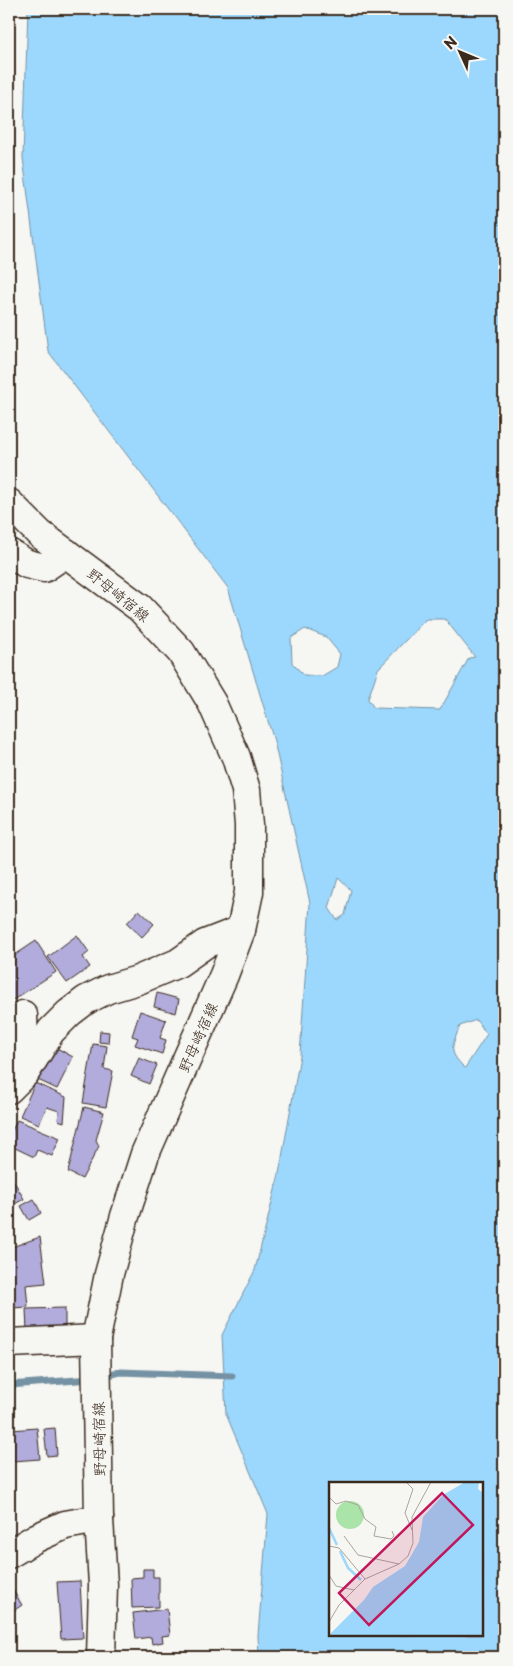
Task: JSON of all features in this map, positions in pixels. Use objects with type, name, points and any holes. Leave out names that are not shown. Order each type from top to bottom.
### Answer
[{"type":"main road","name":"野母崎宿線","points":[[9,502],[40,534],[140,608],[181,652],[224,726],[246,790],[249,825],[249,892],[241,930],[224,975],[146,1154],[125,1216],[109,1274],[96,1350],[103,1585],[100,1657]]},
{"type":"main road","points":[[9,553],[27,564],[44,568],[66,553]]},
{"type":"main road","points":[[17,1081],[51,1031],[69,1013],[86,1000],[108,989],[138,980],[178,963],[205,944],[241,930]]},
{"type":"main road","points":[[17,1081],[23,1015]]},
{"type":"main road","points":[[9,1343],[96,1350]]},
{"type":"main road","points":[[9,1554],[36,1538],[65,1525],[100,1519]]},
{"type":"water","points":[[28,9],[504,9],[504,1657],[259,1657],[258,1635],[268,1514],[226,1414],[222,1335],[255,1270],[279,1174],[300,1056],[310,903],[274,741],[228,588],[48,351],[23,158]],"holes":[[[426,619],[445,619],[475,657],[469,658],[440,710],[374,708],[368,699],[378,669]],[[305,629],[326,637],[340,654],[337,667],[322,676],[304,675],[292,663],[291,638]],[[338,878],[351,890],[345,915],[337,920],[329,908]],[[476,1020],[487,1034],[465,1068],[453,1053],[453,1044],[460,1026]]]},
{"type":"building","points":[[139,910],[154,924],[142,937],[127,923]]},
{"type":"building","points":[[77,935],[89,952],[83,957],[90,967],[67,983],[48,957]]},
{"type":"building","points":[[36,941],[56,972],[13,1000],[9,994],[9,959]]},
{"type":"building","points":[[157,993],[179,999],[176,1013],[154,1007]]},
{"type":"building","points":[[140,1011],[166,1020],[160,1038],[166,1040],[162,1054],[135,1045],[138,1038],[132,1036]]},
{"type":"building","points":[[100,1031],[109,1032],[108,1043],[99,1042]]},
{"type":"building","points":[[9,1036],[17,1047],[9,1054]]},
{"type":"building","points":[[93,1044],[107,1046],[104,1069],[113,1071],[106,1107],[83,1103]]},
{"type":"building","points":[[55,1047],[73,1057],[57,1089],[38,1080]]},
{"type":"building","points":[[139,1058],[157,1065],[149,1084],[131,1076]]},
{"type":"building","points":[[35,1083],[66,1097],[64,1122],[58,1120],[59,1111],[47,1107],[39,1124],[20,1116]]},
{"type":"building","points":[[84,1107],[104,1112],[96,1140],[99,1146],[82,1179],[68,1172]]},
{"type":"building","points":[[17,1120],[60,1138],[52,1156],[37,1150],[34,1157],[9,1145],[9,1137]]},
{"type":"building","points":[[11,1176],[24,1199],[9,1207],[9,1177]]},
{"type":"building","points":[[34,1199],[41,1213],[29,1220],[21,1206]]},
{"type":"building","points":[[40,1237],[46,1283],[26,1285],[28,1307],[12,1308],[9,1287],[9,1248]]},
{"type":"building","points":[[65,1308],[65,1330],[27,1331],[26,1309]]},
{"type":"building","points":[[37,1428],[40,1459],[13,1461],[11,1430]]},
{"type":"building","points":[[55,1428],[57,1455],[47,1456],[44,1429]]},
{"type":"building","points":[[9,1526],[13,1534],[9,1536]]},
{"type":"building","points":[[143,1569],[153,1569],[153,1577],[159,1577],[159,1607],[132,1608],[131,1578],[143,1577]]},
{"type":"building","points":[[80,1581],[83,1638],[61,1639],[57,1582]]},
{"type":"building","points":[[9,1584],[22,1605],[9,1614]]},
{"type":"building","points":[[167,1609],[170,1635],[162,1636],[163,1642],[152,1644],[151,1637],[136,1639],[133,1613]]},
{"type":"waterway","points":[[101,1377],[120,1372],[232,1376]]},
{"type":"waterway","points":[[9,1385],[91,1379]]}]
